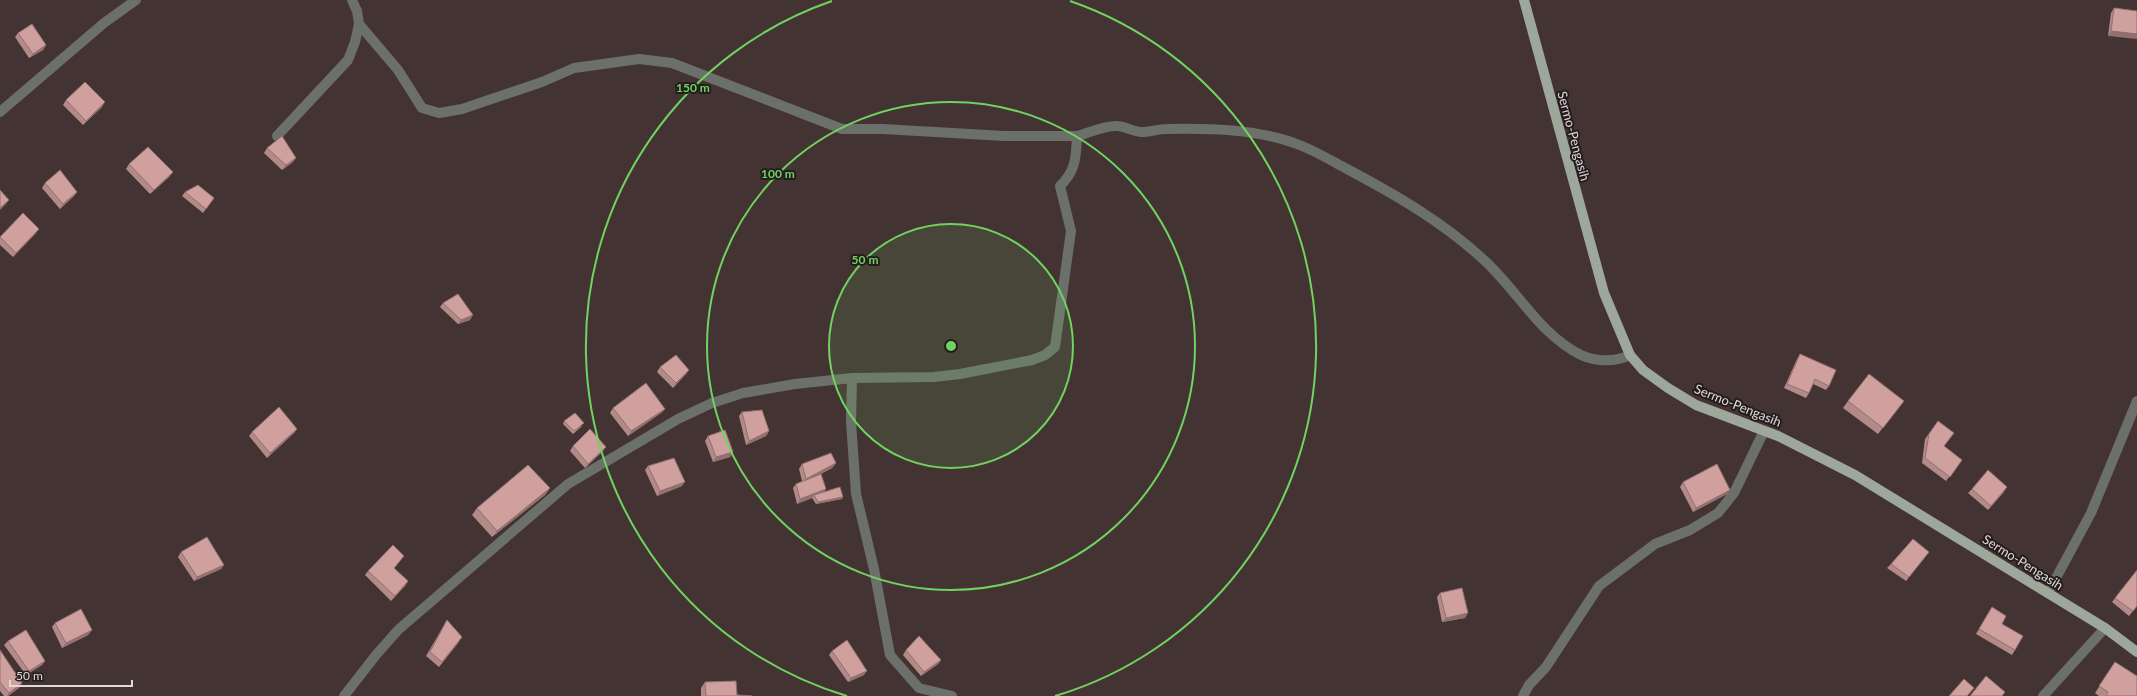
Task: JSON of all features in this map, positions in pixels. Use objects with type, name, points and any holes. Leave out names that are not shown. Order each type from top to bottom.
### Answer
[{"type":"main road","name":"Sermo-Pengasih","points":[[1524,0],[1604,293],[1630,355],[1643,370],[1668,388],[1696,405],[1764,431],[1856,475],[2105,628],[2137,652]]},
{"type":"street","points":[[0,112],[104,23],[136,0]]},
{"type":"street","points":[[277,136],[348,60],[356,42],[359,24],[357,11],[352,0]]},
{"type":"street","points":[[359,24],[398,70],[422,108],[439,113],[462,109],[542,82],[574,68],[639,59],[672,63],[842,129],[883,129],[1004,136],[1077,136],[1116,126],[1141,132],[1165,129],[1205,130],[1268,136],[1301,145],[1387,190],[1456,236],[1485,261],[1535,317],[1557,339],[1582,355],[1600,359],[1620,360],[1630,355]]},
{"type":"street","points":[[344,696],[376,654],[421,609],[444,593],[568,484],[678,419],[712,403],[743,393],[795,384],[852,378],[934,377],[960,374],[1032,360],[1045,355],[1055,346],[1071,231],[1060,186],[1071,176],[1076,158],[1077,136]]},
{"type":"street","points":[[852,378],[851,422],[856,494],[874,569],[890,655],[919,688],[952,696]]},
{"type":"street","points":[[2048,593],[2091,513],[2137,401]]},
{"type":"street","points":[[1523,696],[1529,685],[1546,667],[1599,586],[1655,544],[1690,530],[1718,513],[1734,493],[1764,431]]},
{"type":"street","points":[[2043,696],[2105,628]]},
{"type":"building","points":[[2114,8],[2137,11],[2137,34],[2111,31]]},
{"type":"building","points":[[32,24],[46,45],[33,54],[18,33]]},
{"type":"building","points":[[85,82],[105,102],[86,121],[66,100]]},
{"type":"building","points":[[282,136],[296,158],[286,165],[267,148]]},
{"type":"building","points":[[148,147],[173,172],[154,190],[129,164]]},
{"type":"building","points":[[60,170],[77,192],[63,204],[45,183]]},
{"type":"building","points":[[198,185],[214,198],[206,209],[185,192]]},
{"type":"building","points":[[0,190],[9,200],[0,208]]},
{"type":"building","points":[[23,213],[39,229],[16,253],[0,237]]},
{"type":"building","points":[[458,294],[473,315],[461,320],[443,303]]},
{"type":"building","points":[[1800,354],[1836,370],[1829,386],[1815,379],[1809,393],[1787,384]]},
{"type":"building","points":[[676,355],[689,370],[676,383],[660,367]]},
{"type":"building","points":[[1869,374],[1904,401],[1883,428],[1848,401]]},
{"type":"building","points":[[646,383],[665,409],[631,431],[613,408]]},
{"type":"building","points":[[279,407],[297,429],[270,453],[252,432]]},
{"type":"building","points":[[762,410],[769,431],[749,441],[742,412]]},
{"type":"building","points":[[575,413],[584,423],[574,431],[564,421]]},
{"type":"building","points":[[1938,421],[1954,433],[1944,446],[1962,460],[1950,477],[1925,458],[1929,434]]},
{"type":"building","points":[[590,429],[606,447],[588,464],[573,446]]},
{"type":"building","points":[[725,430],[733,452],[716,457],[708,436]]},
{"type":"building","points":[[831,453],[836,463],[806,479],[802,464]]},
{"type":"building","points":[[674,458],[685,482],[660,491],[648,466]]},
{"type":"building","points":[[1717,464],[1730,490],[1696,508],[1683,482]]},
{"type":"building","points":[[528,465],[550,488],[497,531],[477,508]]},
{"type":"building","points":[[1988,470],[2007,487],[1991,506],[1972,489]]},
{"type":"building","points":[[821,474],[826,489],[800,499],[796,484]]},
{"type":"building","points":[[840,487],[843,497],[818,502],[814,495]]},
{"type":"building","points":[[207,537],[224,565],[197,577],[181,552]]},
{"type":"building","points":[[1913,539],[1929,552],[1909,577],[1891,564]]},
{"type":"building","points":[[393,545],[404,556],[394,568],[408,581],[395,596],[368,571]]},
{"type":"building","points":[[2137,570],[2137,606],[2133,611],[2115,598]]},
{"type":"building","points":[[1462,588],[1468,613],[1446,618],[1440,593]]},
{"type":"building","points":[[1992,607],[2006,616],[2002,624],[2023,636],[2015,650],[1979,629]]},
{"type":"building","points":[[81,609],[92,630],[66,643],[55,623]]},
{"type":"building","points":[[447,620],[462,637],[442,662],[430,652]]},
{"type":"building","points":[[26,630],[45,661],[29,671],[8,641]]},
{"type":"building","points":[[919,636],[941,660],[924,672],[906,650]]},
{"type":"building","points":[[847,640],[867,671],[851,678],[832,651]]},
{"type":"building","points":[[0,650],[22,683],[9,693],[0,682]]},
{"type":"building","points":[[2115,662],[2137,676],[2137,696],[2106,696],[2108,692],[2099,686]]},
{"type":"building","points":[[1986,676],[2005,692],[2002,696],[1970,696]]},
{"type":"building","points":[[1964,679],[1974,688],[1967,696],[1949,696]]},
{"type":"building","points":[[736,681],[737,695],[752,696],[706,696],[705,682]]}]
